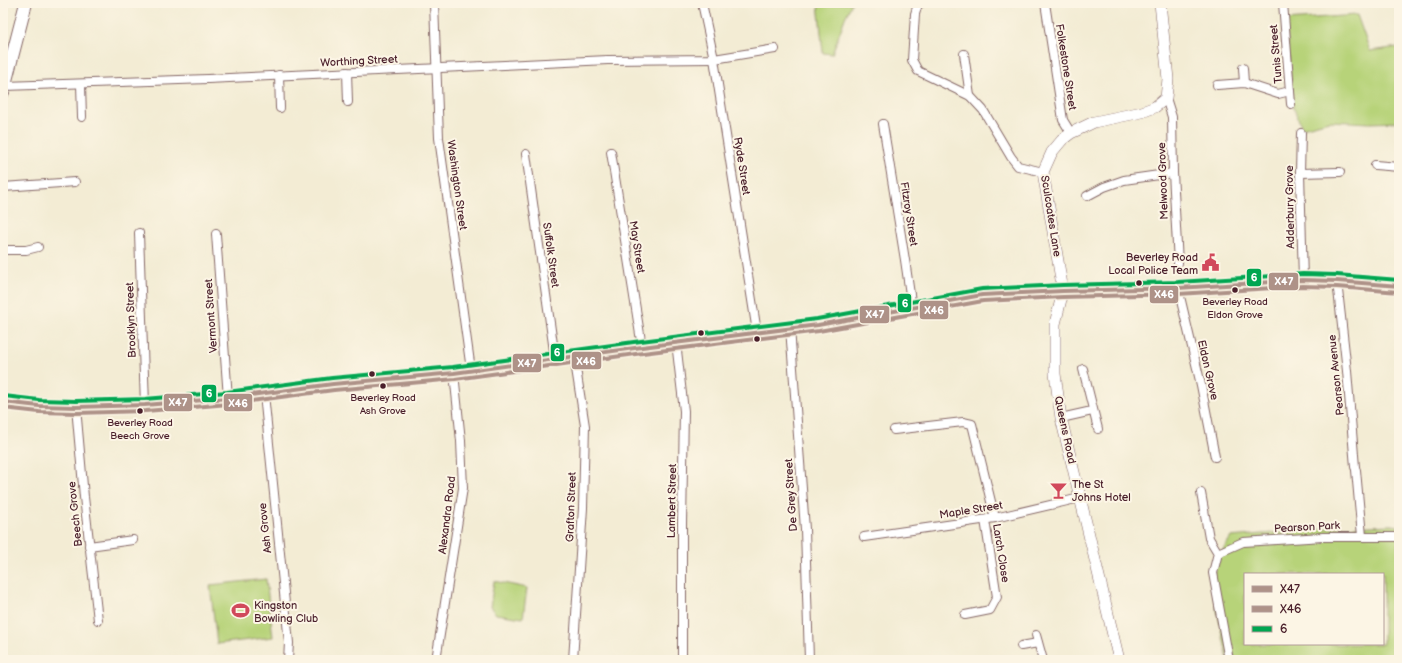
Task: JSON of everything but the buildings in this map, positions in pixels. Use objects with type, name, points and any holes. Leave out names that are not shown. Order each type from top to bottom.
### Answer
[{"type":"main road","points":[[4,89],[26,3]]},
{"type":"main road","points":[[3,402],[39,406],[76,407],[145,405],[228,398],[333,384],[471,370],[676,342],[818,325],[982,295],[1178,288],[1303,280],[1399,286]]},
{"type":"street","name":"Washington Street","points":[[434,3],[439,138],[471,370]]},
{"type":"street","name":"Ryde Street","points":[[702,3],[714,59],[757,332]]},
{"type":"street","points":[[921,3],[918,4],[915,14],[912,60],[918,71],[970,96],[983,110],[1018,166],[1043,172]]},
{"type":"street","name":"Folkestone Street","points":[[1045,3],[1063,120],[1071,133]]},
{"type":"street","points":[[1160,3],[1168,79],[1166,98]]},
{"type":"street","name":"Tunis Street","points":[[1283,3],[1291,104]]},
{"type":"street","name":"Worthing Street","points":[[4,89],[81,84],[608,60],[714,59],[775,49]]},
{"type":"street","points":[[964,54],[970,96]]},
{"type":"street","points":[[1243,68],[1244,82]]},
{"type":"street","points":[[347,72],[348,102]]},
{"type":"street","points":[[279,75],[280,108]]},
{"type":"street","points":[[1217,85],[1244,82],[1278,94],[1290,91]]},
{"type":"street","points":[[81,84],[82,117]]},
{"type":"street","name":"Sculcoates Lane","points":[[1063,291],[1043,172],[1052,152],[1062,140],[1071,133],[1094,122],[1149,110],[1156,107],[1166,98]]},
{"type":"street","name":"Melwood Grove","points":[[1166,98],[1172,117],[1173,173],[1178,263]]},
{"type":"street","name":"Fitzroy Street","points":[[882,124],[912,308]]},
{"type":"street","name":"Adderbury Grove","points":[[1301,133],[1300,173],[1303,280]]},
{"type":"street","name":"May Street","points":[[611,152],[642,347]]},
{"type":"street","name":"Suffolk Street","points":[[526,154],[555,358]]},
{"type":"street","points":[[1375,165],[1399,167]]},
{"type":"street","points":[[1300,173],[1340,172]]},
{"type":"street","points":[[1087,196],[1104,187],[1124,180],[1173,173]]},
{"type":"street","points":[[3,188],[76,182]]},
{"type":"street","name":"Brooklyn Street","points":[[140,233],[145,405]]},
{"type":"street","name":"Vermont Street","points":[[216,234],[228,398]]},
{"type":"street","points":[[3,250],[26,250],[39,247]]},
{"type":"street","name":"Pearson Avenue","points":[[1337,281],[1362,536]]},
{"type":"street","name":"Eldon Grove","points":[[1178,288],[1201,385],[1215,457]]},
{"type":"street","name":"Queens Road","points":[[1063,291],[1055,324],[1055,367],[1061,418],[1119,660]]},
{"type":"street","name":"De Grey Street","points":[[790,328],[805,529],[809,660]]},
{"type":"street","name":"Lambert Street","points":[[676,342],[684,411],[682,660]]},
{"type":"street","name":"Grafton Street","points":[[573,660],[583,508],[585,426],[574,356]]},
{"type":"street","points":[[1083,369],[1092,411],[1098,429]]},
{"type":"street","name":"Alexandra Road","points":[[436,660],[464,488],[454,372]]},
{"type":"street","name":"Ash Grove","points":[[264,394],[289,643],[288,660]]},
{"type":"street","name":"Beech Grove","points":[[76,407],[89,546],[98,620]]},
{"type":"street","points":[[1061,418],[1092,411]]},
{"type":"street","points":[[894,430],[963,422],[972,424],[995,518]]},
{"type":"street","points":[[1201,493],[1209,538],[1218,553],[1213,573],[1229,660]]},
{"type":"street","name":"Maple Street","points":[[864,537],[984,520],[1080,498]]},
{"type":"street","name":"Larch Close","points":[[964,615],[990,610],[997,597],[984,520]]},
{"type":"street","name":"Pearson Park","points":[[1218,553],[1244,542],[1362,536],[1399,537]]},
{"type":"street","points":[[89,546],[133,540]]},
{"type":"street","points":[[1036,635],[1043,660]]},
{"type":"street","points":[[1021,646],[1038,643]]},
{"type":"green space","points":[[818,3],[852,3],[832,54],[823,53]]},
{"type":"green space","points":[[1357,15],[1370,51],[1399,47],[1399,122],[1370,123],[1329,121],[1302,128],[1293,106],[1286,20]]},
{"type":"green space","points":[[1391,525],[1399,526],[1399,660],[1228,660],[1211,582],[1220,555],[1231,537],[1314,529]]},
{"type":"green space","name":"Kingston Bowling Club","points":[[266,579],[273,637],[217,644],[210,585]]},
{"type":"green space","points":[[494,581],[527,588],[523,618],[496,614],[490,607]]},
{"type":"transit line","name":"6","points":[[4,396],[39,400],[76,401],[145,399],[227,392],[332,378],[453,367],[817,319],[982,289],[1178,282],[1303,274],[1399,280]]},
{"type":"transit line","name":"X47","points":[[3,402],[39,406],[76,407],[145,405],[228,398],[333,384],[454,373],[818,325],[982,295],[1178,288],[1303,280],[1399,286]]},
{"type":"transit line","name":"X46","points":[[3,408],[39,412],[76,413],[146,411],[229,404],[334,390],[455,379],[819,331],[983,301],[1178,294],[1303,286],[1399,292]]},
{"type":"place","name":"Beverley Road Local Police Team","points":[[1211,263]]},
{"type":"place","name":"Beverley Road Eldon Grove","points":[[1235,290]]},
{"type":"place","name":"Beverley Road Ash Grove","points":[[383,386]]},
{"type":"place","name":"Beverley Road Beech Grove","points":[[140,411]]},
{"type":"place","name":"The St Johns Hotel","points":[[1059,490]]},
{"type":"place","name":"Kingston Bowling Club","points":[[241,611]]}]
